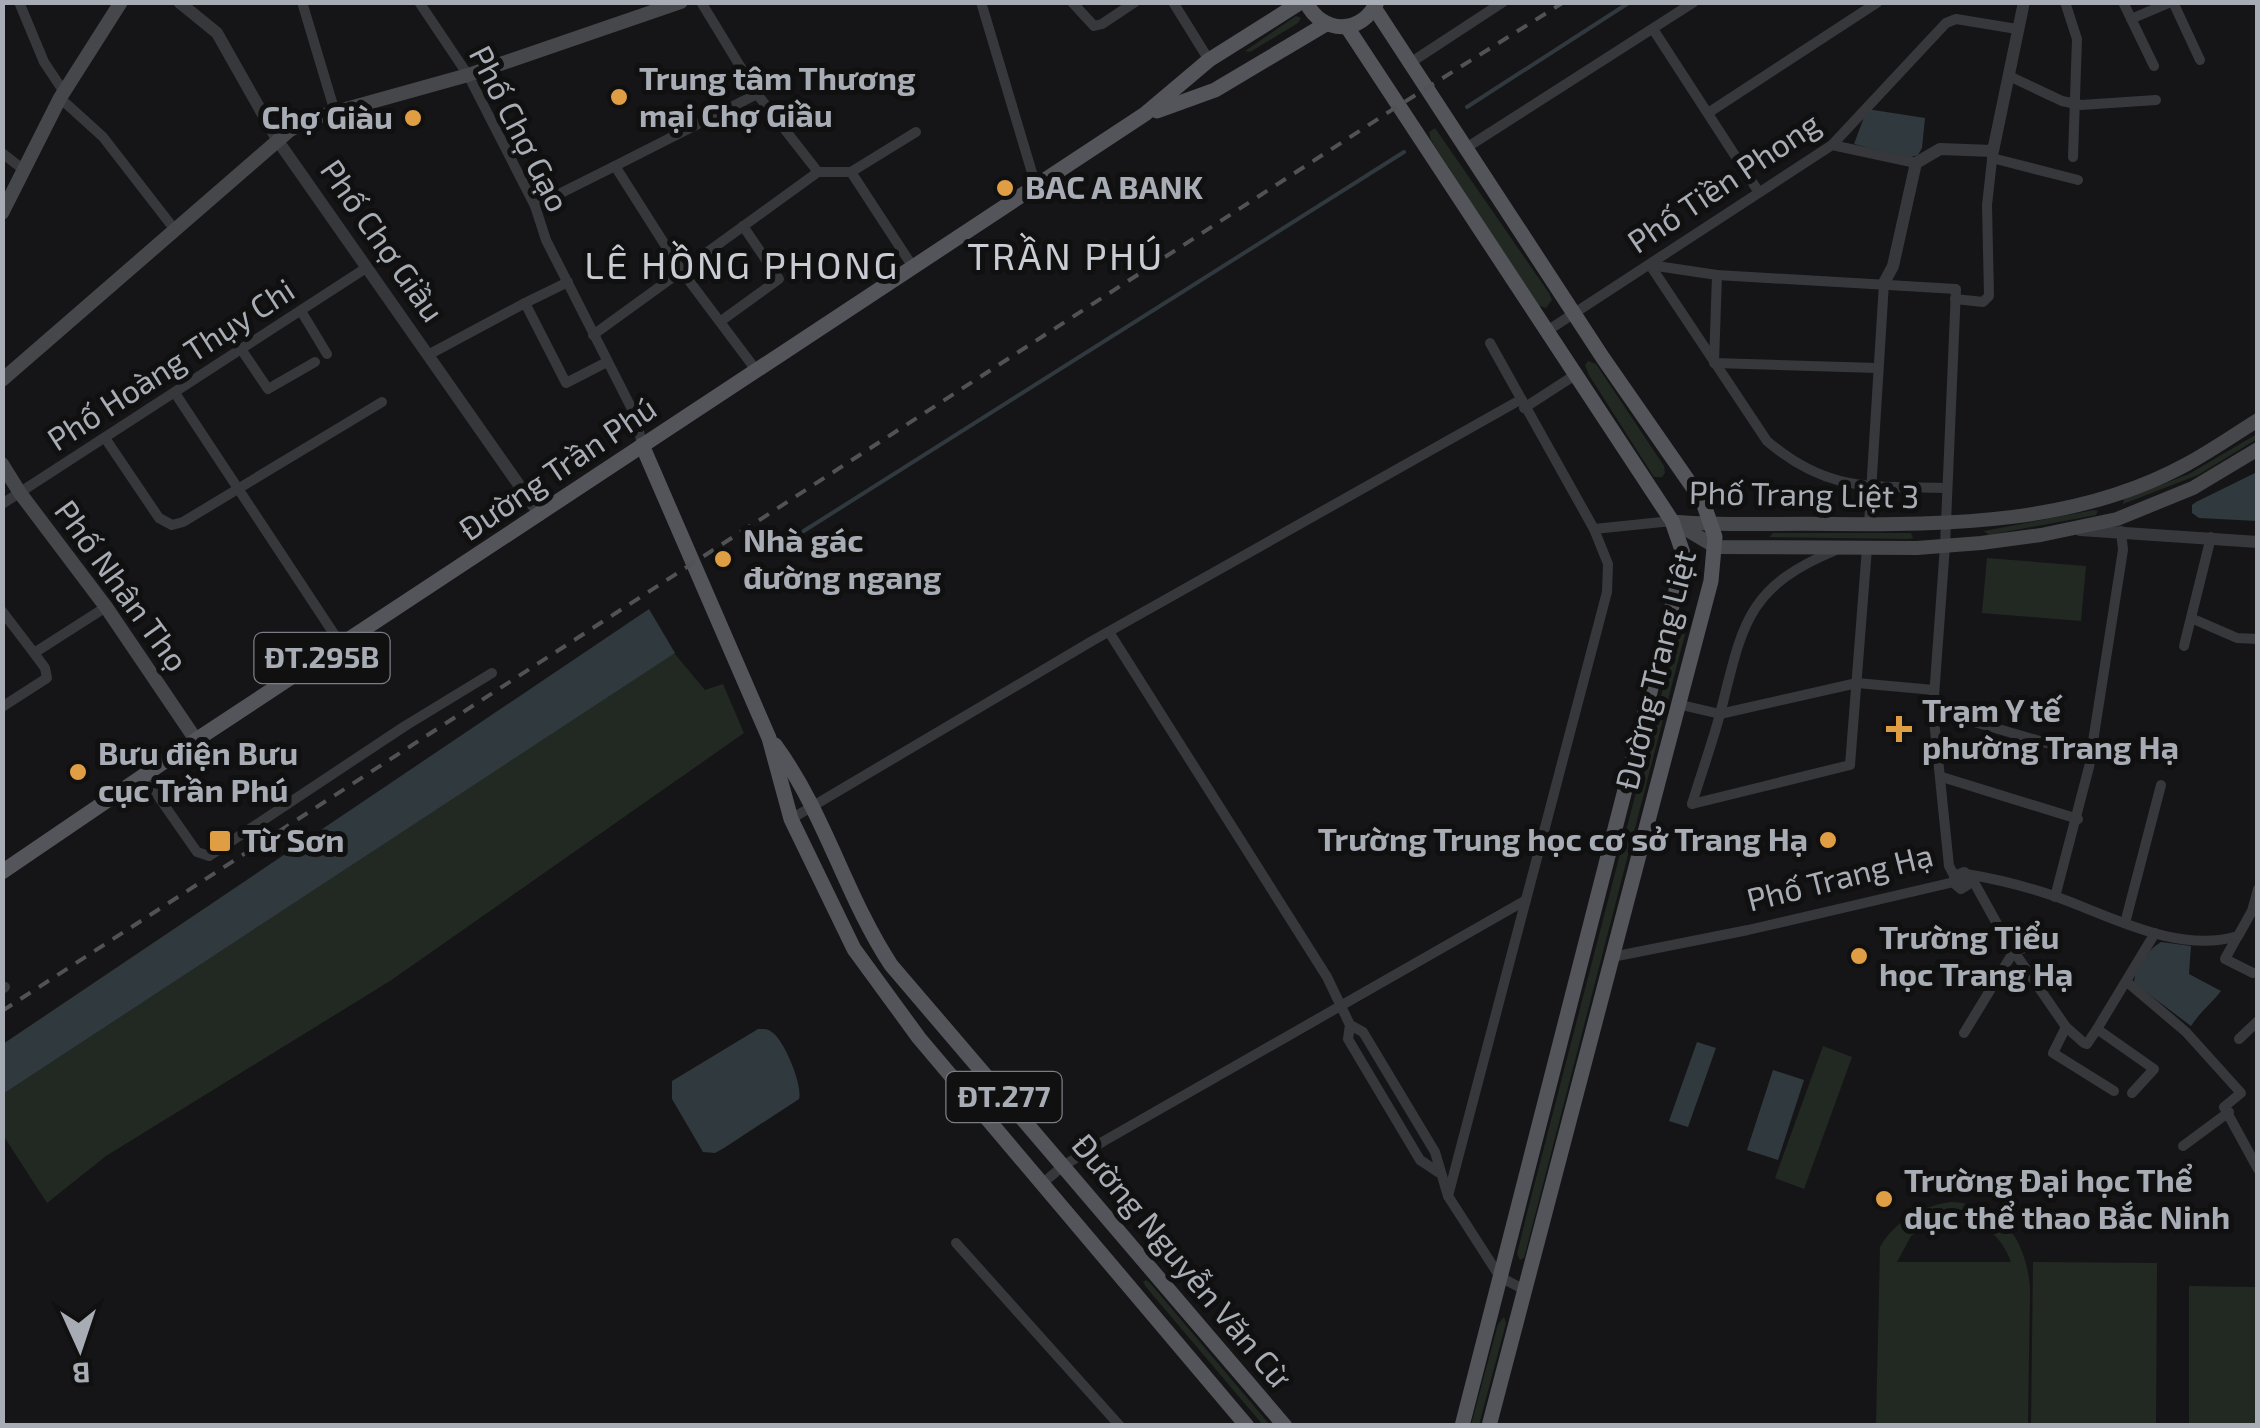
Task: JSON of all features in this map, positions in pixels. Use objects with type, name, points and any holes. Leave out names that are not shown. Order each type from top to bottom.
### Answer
[{"type":"main road","points":[[2,213],[62,95],[121,2]]},
{"type":"main road","points":[[2,380],[278,140],[310,119],[468,75],[681,2]]},
{"type":"main road","points":[[1304,2],[1326,24],[1347,27],[1366,20],[1376,6]]},
{"type":"main road","name":"Đường Trần Phú","points":[[2,872],[1146,114],[1209,60],[1304,2]]},
{"type":"main road","name":"Đường Trang Liệt","points":[[1376,6],[1574,312],[1703,502],[1714,525],[1716,547],[1711,581],[1489,1426]]},
{"type":"main road","name":"Đường Trần Phú","points":[[1146,114],[1200,97],[1326,24]]},
{"type":"main road","name":"Đường Trang Liệt","points":[[1347,27],[1672,521],[1683,552],[1462,1426]]},
{"type":"main road","points":[[1209,60],[1225,84]]},
{"type":"main road","points":[[1189,78],[1200,97]]},
{"type":"main road","name":"Phố Trang Liệt 3","points":[[1672,521],[1714,525],[1946,524],[2017,517],[2108,495],[2184,466],[2258,420]]},
{"type":"main road","name":"Đường Nguyễn Văn Cừ","points":[[642,445],[769,738],[791,820],[854,949],[877,985],[1247,1426]]},
{"type":"main road","name":"Phố Trang Liệt 3","points":[[1672,521],[1716,547],[1944,546],[2120,525],[2258,449]]},
{"type":"main road","name":"Phố Nhân Thọ","points":[[2,464],[196,740]]},
{"type":"main road","points":[[2108,495],[2120,525]]},
{"type":"main road","name":"Đường Nguyễn Văn Cừ","points":[[769,738],[800,779],[890,965],[1285,1426]]},
{"type":"main road","points":[[1124,1276],[1143,1260]]},
{"type":"street","points":[[19,2],[62,95],[102,137],[175,230]]},
{"type":"street","points":[[302,2],[335,112]]},
{"type":"street","name":"Phố Chợ Gạo","points":[[419,2],[468,75],[535,206],[546,240],[636,417],[642,445]]},
{"type":"street","points":[[701,2],[757,94],[818,172]]},
{"type":"street","points":[[981,2],[1036,186]]},
{"type":"street","points":[[1072,2],[1094,26],[1135,2]]},
{"type":"street","points":[[1174,2],[1209,60]]},
{"type":"street","points":[[1410,63],[1503,2]]},
{"type":"street","points":[[1466,148],[1694,2]]},
{"type":"street","points":[[1708,113],[1878,2]]},
{"type":"street","points":[[1650,265],[1718,275],[1956,288],[1955,299],[1982,302],[1989,296],[1987,205],[1992,154],[2024,2]]},
{"type":"street","points":[[2064,2],[2078,39],[2074,157]]},
{"type":"street","points":[[2123,2],[2154,66]]},
{"type":"street","points":[[2131,20],[2172,2],[2200,60]]},
{"type":"street","name":"Phố Chợ Giầu","points":[[181,3],[217,33],[278,140],[540,516]]},
{"type":"street","name":"Phố Tiền Phong","points":[[1546,331],[1832,145],[1946,23],[1956,19],[2017,29]]},
{"type":"street","points":[[1653,29],[1758,191]]},
{"type":"street","points":[[2009,76],[2076,104],[2156,100]]},
{"type":"street","points":[[535,206],[757,94]]},
{"type":"street","points":[[594,334],[818,172],[851,172],[916,132]]},
{"type":"street","points":[[1832,145],[1916,163],[1940,149],[1992,154],[2078,180]]},
{"type":"street","points":[[2,152],[24,170]]},
{"type":"street","points":[[1870,524],[1869,486],[1884,283],[1893,266],[1916,163]]},
{"type":"street","points":[[615,166],[681,270],[756,370]]},
{"type":"street","points":[[851,172],[913,267]]},
{"type":"street","points":[[721,321],[780,279],[743,226]]},
{"type":"street","points":[[1650,265],[1767,442],[1791,462],[1824,479],[1869,486],[1946,488]]},
{"type":"street","name":"Phố Hoàng Thụy Chi","points":[[2,504],[366,268]]},
{"type":"street","points":[[1714,363],[1718,275]]},
{"type":"street","points":[[428,356],[568,282]]},
{"type":"street","name":"Phố Trang Hạ","points":[[1955,299],[1946,524],[1933,710],[1949,866],[1961,878]]},
{"type":"street","points":[[525,303],[566,383],[607,362]]},
{"type":"street","points":[[300,311],[327,354]]},
{"type":"street","points":[[1448,1196],[1607,592],[1608,564],[1594,529],[1490,343]]},
{"type":"street","points":[[242,349],[268,389],[315,362]]},
{"type":"street","points":[[1714,363],[1876,368]]},
{"type":"street","points":[[791,820],[1109,632],[1575,375]]},
{"type":"street","points":[[175,393],[342,646]]},
{"type":"street","points":[[105,438],[159,518],[168,524],[183,522],[382,402]]},
{"type":"street","points":[[2156,503],[2147,509],[2146,516],[2161,534]]},
{"type":"street","points":[[1594,529],[1672,521]]},
{"type":"street","points":[[2055,897],[2091,756],[2123,550],[2120,525]]},
{"type":"street","name":"Phố Trang Liệt 3","points":[[2120,525],[2161,534],[2258,542]]},
{"type":"street","points":[[2184,646],[2212,537]]},
{"type":"street","points":[[1840,548],[1779,582],[1749,614],[1732,655],[1720,714],[1692,804],[1850,765],[1867,548]]},
{"type":"street","points":[[34,653],[106,607]]},
{"type":"street","points":[[2,612],[45,668],[47,678],[2,707]]},
{"type":"street","points":[[2191,618],[2237,638],[2258,639]]},
{"type":"street","points":[[1109,632],[1327,977],[1350,1025],[1363,1032],[1434,1152],[1448,1196],[1500,1277],[1525,1290]]},
{"type":"street","points":[[144,776],[197,852],[208,856],[492,673]]},
{"type":"street","points":[[1678,704],[1720,714],[1857,683],[1934,690]]},
{"type":"street","points":[[1933,710],[2091,756]]},
{"type":"street","points":[[1942,777],[2078,819]]},
{"type":"street","points":[[2125,923],[2161,784]]},
{"type":"street","points":[[1961,878],[1995,879],[2155,933],[2190,940],[2222,941],[2238,936]]},
{"type":"street","points":[[1961,878],[1975,884],[1984,904],[2066,1027],[2087,1044],[2155,933]]},
{"type":"street","name":"Phố Trang Hạ","points":[[1612,957],[1748,930],[1961,878]]},
{"type":"street","points":[[2253,973],[2225,959],[2252,911],[2258,889]]},
{"type":"street","points":[[1044,1182],[1063,1166],[1526,900]]},
{"type":"street","points":[[1964,1033],[2014,951],[2055,940]]},
{"type":"street","points":[[2126,982],[2186,1032],[2241,1093],[2224,1107],[2258,1169]]},
{"type":"street","points":[[2239,1038],[2258,1021]]},
{"type":"street","points":[[2066,1027],[2052,1053],[2114,1091]]},
{"type":"street","points":[[2097,1029],[2154,1070],[2132,1094]]},
{"type":"street","points":[[2183,1146],[2229,1112]]},
{"type":"street","points":[[956,1243],[1116,1424]]},
{"type":"shaded area","points":[[1296,16],[1301,18],[1298,23],[1250,52],[1245,51]]},
{"type":"shaded area","points":[[1867,109],[1925,118],[1918,155],[1908,158],[1854,144]]},
{"type":"shaded area","points":[[1435,128],[1549,293],[1552,300],[1546,308],[1537,305],[1431,140],[1429,132]]},
{"type":"shaded area","points":[[1588,361],[1596,364],[1664,466],[1662,477],[1654,477],[1589,375],[1585,365]]},
{"type":"shaded area","points":[[2257,434],[2257,439],[2198,475],[2123,504],[2124,499],[2189,474]]},
{"type":"shaded area","points":[[2257,472],[2257,521],[2199,518],[2192,513],[2196,502]]},
{"type":"shaded area","points":[[2098,511],[2096,515],[1989,535],[1984,531]]},
{"type":"shaded area","points":[[1773,533],[1911,533],[1913,538],[1909,539],[1769,537]]},
{"type":"shaded area","points":[[1987,558],[2086,566],[2081,621],[1982,613]]},
{"type":"shaded area","points":[[649,609],[675,653],[3,1094],[3,1044]]},
{"type":"shaded area","points":[[1683,611],[1690,615],[1524,1258],[1520,1260],[1517,1254],[1528,1209]]},
{"type":"shaded area","points":[[674,653],[705,690],[723,684],[744,733],[390,981],[106,1156],[47,1203],[3,1135],[3,1094]]},
{"type":"shaded area","points":[[2161,942],[2191,946],[2189,974],[2221,991],[2191,1026],[2134,983],[2143,959]]},
{"type":"shaded area","points":[[758,1029],[771,1031],[783,1045],[796,1075],[799,1099],[715,1153],[703,1152],[672,1099],[672,1081]]},
{"type":"shaded area","points":[[1697,1042],[1716,1048],[1688,1127],[1669,1121]]},
{"type":"shaded area","points":[[1823,1046],[1852,1057],[1804,1189],[1775,1178]]},
{"type":"shaded area","points":[[1773,1070],[1804,1080],[1778,1160],[1747,1150]]},
{"type":"shaded area","points":[[1940,1204],[1968,1204],[1984,1209],[2008,1228],[2024,1255],[2030,1289],[2028,1425],[1876,1425],[1880,1247],[1901,1223]],"holes":[[[1940,1218],[1984,1227],[2000,1241],[2011,1262],[1897,1262],[1911,1236]]]},
{"type":"shaded area","points":[[2033,1262],[2157,1263],[2156,1425],[2031,1425]]},
{"type":"shaded area","points":[[1146,1280],[1270,1425],[1263,1425],[1146,1287]]},
{"type":"shaded area","points":[[2189,1286],[2257,1287],[2257,1425],[2189,1425]]},
{"type":"shaded area","points":[[1504,1317],[1506,1323],[1479,1425],[1471,1425],[1498,1324]]},
{"type":"waterway","points":[[1467,107],[1630,2]]},
{"type":"waterway","points":[[799,534],[1404,152]]},
{"type":"railway","points":[[2,1011],[1564,2]]},
{"type":"place","name":"Trung tâm Thương mại Chợ Giầu","points":[[619,97]]},
{"type":"place","name":"Chợ Giàu","points":[[413,118]]},
{"type":"place","name":"BAC A BANK","points":[[1005,188]]},
{"type":"place","name":"Nhà gác đường ngang","points":[[723,559]]},
{"type":"place","name":"Trạm Y tế phường Trang Hạ","points":[[1899,729]]},
{"type":"place","name":"Bưu điện Bưu cục Trần Phú","points":[[78,772]]},
{"type":"place","name":"Trường Trung học cơ sở Trang Hạ","points":[[1828,840]]},
{"type":"place","name":"Từ Sơn","points":[[220,841]]},
{"type":"place","name":"Trường Tiểu học Trang Hạ","points":[[1859,956]]},
{"type":"place","name":"Trường Đại học Thể dục thể thao Bắc Ninh","points":[[1884,1199]]},
{"type":"district","name":"TRẦN PHÚ","points":[[1066,257]]},
{"type":"district","name":"LÊ HỒNG PHONG","points":[[742,266]]}]
